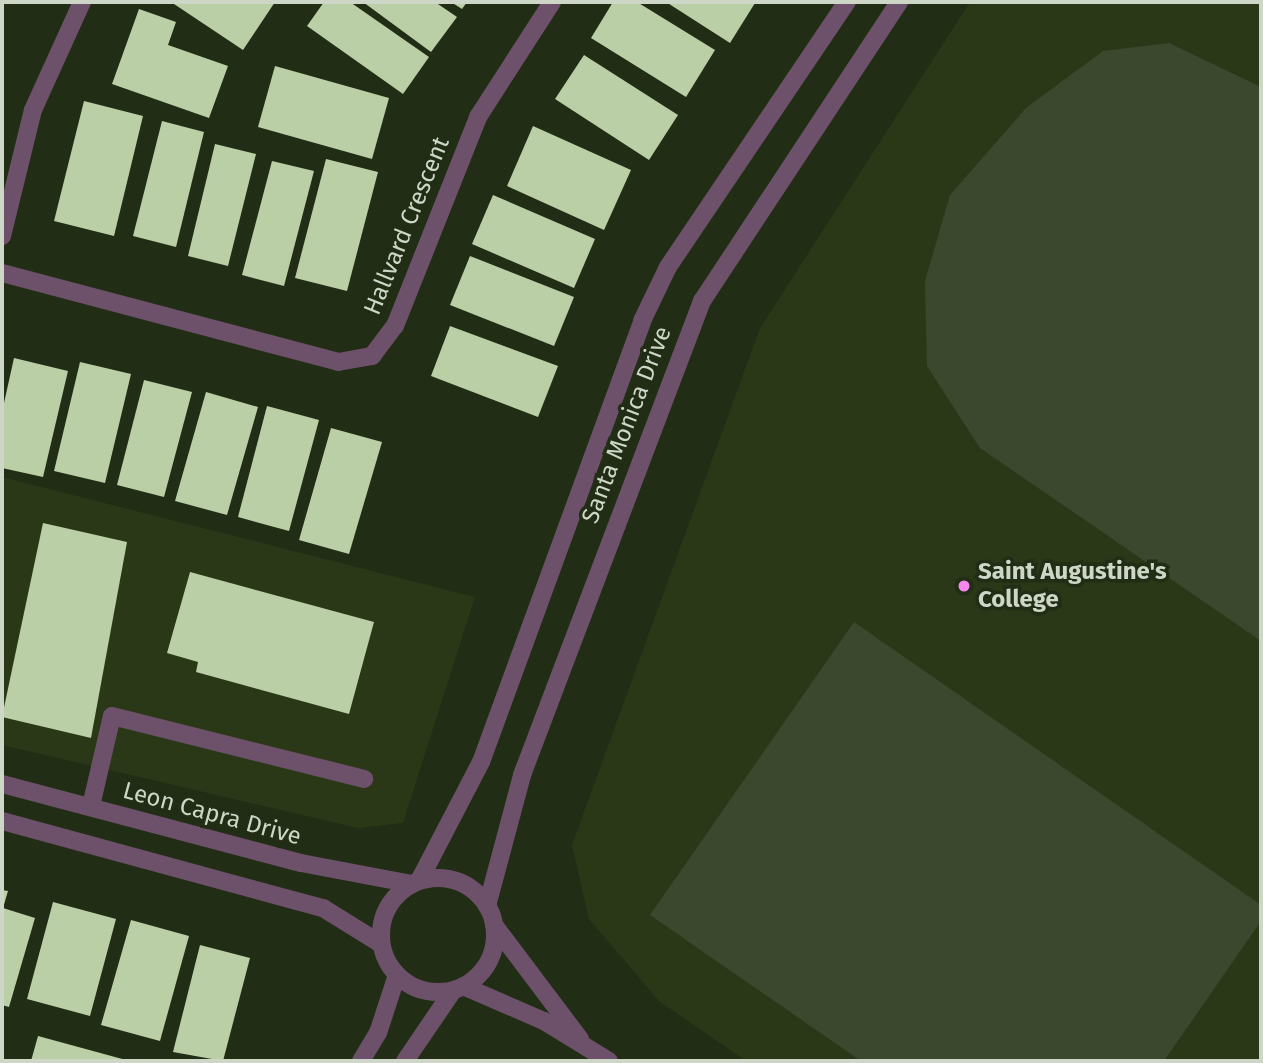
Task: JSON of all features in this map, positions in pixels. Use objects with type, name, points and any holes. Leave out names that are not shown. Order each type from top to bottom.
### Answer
[{"type":"street","points":[[2,236],[33,110],[82,2]]},
{"type":"street","name":"Hallvard Crescent","points":[[2,273],[338,362],[372,356],[395,326],[478,117],[552,2]]},
{"type":"street","name":"Santa Monica Drive","points":[[415,883],[481,762],[642,321],[668,267],[847,2]]},
{"type":"street","name":"Santa Monica Drive","points":[[487,906],[522,775],[702,301],[899,2]]},
{"type":"street","points":[[90,806],[112,716],[364,779]]},
{"type":"street","name":"Leon Capra Drive","points":[[2,784],[301,863],[415,883]]},
{"type":"street","points":[[2,821],[323,908],[381,944],[397,975],[428,991],[457,989],[580,1040],[609,1061]]},
{"type":"street","points":[[381,944],[387,909],[415,883],[457,881],[487,906],[494,925],[580,1040]]},
{"type":"street","points":[[405,1061],[457,989],[488,962],[494,925]]},
{"type":"street","points":[[361,1061],[378,1033],[397,975]]},
{"type":"shaded area","name":"Saint Augustine's College","points":[[970,2],[1261,2],[1261,1061],[746,1061],[659,1001],[589,919],[572,845],[760,328]]},
{"type":"shaded area","points":[[1169,43],[1261,87],[1261,641],[980,448],[927,366],[925,281],[950,195],[1026,108],[1103,51]]},
{"type":"shaded area","points":[[2,477],[475,597],[403,823],[358,828],[2,745]]},
{"type":"shaded area","points":[[854,622],[1261,905],[1261,921],[1164,1061],[861,1061],[650,915]]},
{"type":"building","points":[[171,2],[275,2],[243,50]]},
{"type":"building","points":[[324,2],[350,2],[429,57],[403,94],[307,26]]},
{"type":"building","points":[[363,2],[435,2],[457,17],[431,52]]},
{"type":"building","points":[[451,2],[467,2],[462,9]]},
{"type":"building","points":[[613,2],[637,2],[715,50],[686,97],[591,38]]},
{"type":"building","points":[[666,2],[752,2],[755,3],[730,43]]},
{"type":"building","points":[[139,9],[176,22],[168,45],[228,66],[209,118],[112,84]]},
{"type":"building","points":[[584,55],[678,115],[649,160],[555,99]]},
{"type":"building","points":[[275,66],[389,98],[372,159],[258,127]]},
{"type":"building","points":[[84,101],[143,116],[114,236],[54,221]]},
{"type":"building","points":[[162,121],[204,132],[176,247],[133,236]]},
{"type":"building","points":[[533,126],[631,170],[604,230],[507,186]]},
{"type":"building","points":[[215,144],[256,154],[228,266],[188,256]]},
{"type":"building","points":[[326,159],[378,172],[347,291],[295,278]]},
{"type":"building","points":[[272,161],[314,171],[284,286],[242,275]]},
{"type":"building","points":[[493,195],[595,239],[574,288],[472,244]]},
{"type":"building","points":[[470,256],[574,297],[554,346],[450,305]]},
{"type":"building","points":[[450,326],[558,366],[538,417],[431,376]]},
{"type":"building","points":[[14,358],[68,371],[43,477],[2,468],[2,412]]},
{"type":"building","points":[[80,362],[131,374],[105,483],[54,471]]},
{"type":"building","points":[[144,380],[192,392],[164,497],[117,485]]},
{"type":"building","points":[[206,392],[258,407],[227,515],[175,501]]},
{"type":"building","points":[[267,406],[319,420],[289,531],[238,517]]},
{"type":"building","points":[[331,428],[382,442],[349,554],[299,540]]},
{"type":"building","points":[[43,523],[127,542],[91,738],[2,717]]},
{"type":"building","points":[[190,572],[374,622],[349,714],[196,672],[198,662],[167,653]]},
{"type":"building","points":[[2,890],[8,891],[3,908],[35,918],[9,1007],[2,1005]]},
{"type":"building","points":[[53,902],[116,919],[90,1016],[27,999]]},
{"type":"building","points":[[131,920],[189,936],[160,1041],[101,1025]]},
{"type":"building","points":[[200,945],[250,958],[223,1061],[173,1052]]},
{"type":"building","points":[[38,1036],[126,1060],[126,1061],[31,1061]]},
{"type":"place","name":"Saint Augustine's College","points":[[964,586]]}]
